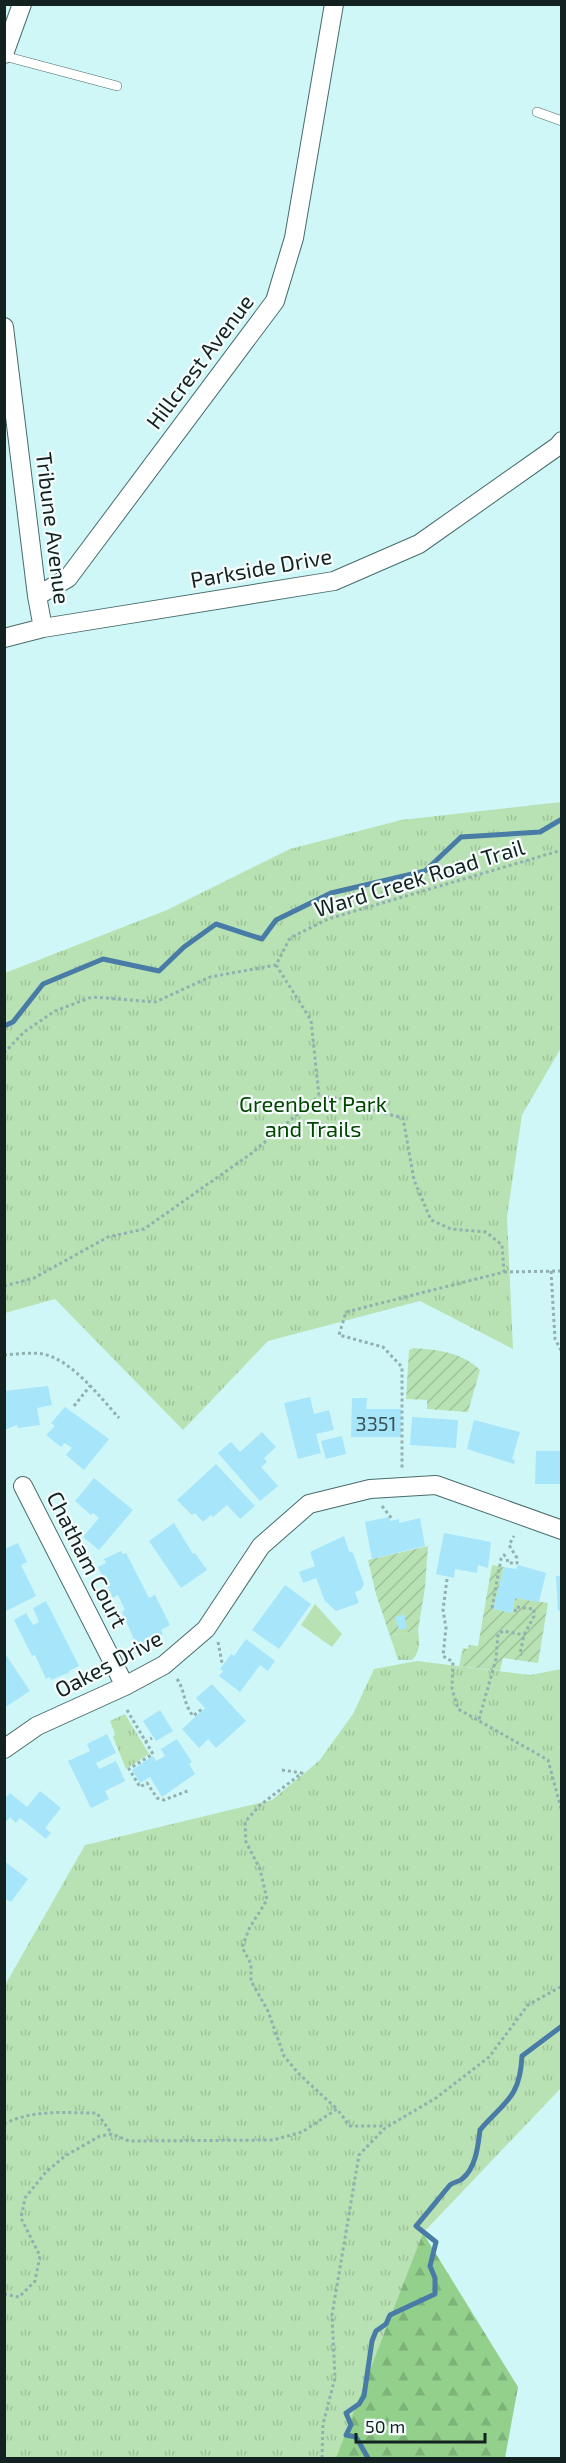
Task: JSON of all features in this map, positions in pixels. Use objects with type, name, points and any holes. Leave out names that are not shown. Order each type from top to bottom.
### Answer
[{"type":"street","points":[[4,55],[22,4]]},
{"type":"street","name":"Hillcrest Avenue","points":[[37,596],[68,578],[275,301],[294,238],[334,4]]},
{"type":"street","name":"Tribune Avenue","points":[[4,327],[37,596],[43,628]]},
{"type":"street","name":"Parkside Drive","points":[[4,638],[43,628],[334,581],[419,544],[558,446],[561,441]]},
{"type":"street","name":"Oakes Drive","points":[[4,1749],[37,1726],[125,1686],[164,1665],[206,1629],[261,1545],[309,1504],[370,1490],[436,1485],[561,1530]]},
{"type":"street","name":"Chatham Court","points":[[24,1486],[125,1686]]},
{"type":"lane","points":[[4,55],[117,86]]},
{"type":"lane","points":[[537,112],[561,121]]},
{"type":"path","name":"Ward Creek Road Trail","points":[[276,965],[290,938],[328,919],[561,850]]},
{"type":"path","points":[[4,1053],[24,1032],[55,1011],[92,997],[155,1002],[210,977],[276,965],[311,1020],[319,1096]]},
{"type":"path","points":[[4,1286],[34,1278],[108,1238],[144,1229],[252,1153],[319,1096],[352,1100],[376,1111],[403,1118],[414,1180],[430,1220],[451,1229],[486,1232],[502,1245],[504,1272]]},
{"type":"path","points":[[551,1271],[555,1339],[561,1352]]},
{"type":"path","points":[[401,1487],[402,1367],[383,1347],[339,1335],[346,1312],[504,1272],[561,1271]]},
{"type":"path","points":[[4,1355],[43,1354],[63,1362],[90,1386],[119,1418]]},
{"type":"path","points":[[74,1406],[90,1386]]},
{"type":"path","points":[[379,1504],[392,1519]]},
{"type":"path","points":[[492,1608],[501,1559],[504,1555],[508,1563],[517,1563],[517,1558],[509,1545],[514,1536]]},
{"type":"path","points":[[447,1579],[443,1610],[446,1628],[443,1656],[453,1662],[452,1689],[458,1709],[548,1760],[561,1812]]},
{"type":"path","points":[[515,1612],[516,1607],[534,1609],[534,1616],[524,1635],[520,1654],[522,1655]]},
{"type":"path","points":[[479,1719],[496,1659],[498,1634],[503,1631],[524,1635]]},
{"type":"path","points":[[218,1641],[222,1664]]},
{"type":"path","points":[[177,1679],[181,1684],[184,1702],[194,1716],[202,1709]]},
{"type":"path","points":[[127,1710],[153,1754],[129,1769],[140,1787],[147,1783],[157,1798],[164,1800],[190,1790]]},
{"type":"path","points":[[145,1742],[152,1738]]},
{"type":"path","points":[[282,1770],[302,1773],[259,1806],[245,1822],[246,1842],[260,1869],[267,1900],[250,1927],[242,1947],[251,1964],[251,1980],[268,2011],[284,2056],[299,2074],[337,2109],[350,2126],[388,2126]]},
{"type":"path","points":[[322,2458],[323,2424],[335,2378],[332,2315],[359,2155],[388,2126],[436,2098],[489,2057],[528,2005],[561,1986]]},
{"type":"path","points":[[4,2294],[19,2297],[35,2282],[40,2256],[21,2218],[26,2198],[46,2172],[64,2156],[100,2136],[112,2134],[129,2141],[273,2140],[302,2132],[337,2109]]},
{"type":"path","points":[[4,2124],[13,2119],[47,2112],[97,2113],[112,2134]]},
{"type":"green space","name":"Greenbelt Park and Trails","points":[[561,802],[561,1048],[522,1115],[507,1217],[513,1349],[420,1301],[268,1341],[183,1430],[55,1299],[5,1313],[5,973],[167,910],[290,849],[401,820]]},
{"type":"green space","points":[[414,1348],[441,1351],[458,1356],[480,1370],[468,1412],[427,1409],[427,1400],[406,1399],[409,1350]]},
{"type":"green space","points":[[428,1546],[425,1588],[418,1630],[390,1636],[368,1560]]},
{"type":"green space","points":[[492,1565],[504,1567],[494,1609],[512,1613],[515,1598],[548,1603],[538,1663],[503,1658],[500,1671],[459,1666],[463,1648],[468,1649],[469,1645],[478,1646]]},
{"type":"green space","points":[[315,1604],[342,1634],[332,1647],[301,1625]]},
{"type":"green space","points":[[418,1630],[419,1646],[415,1657],[412,1660],[398,1660],[390,1636]]},
{"type":"green space","points":[[417,1661],[530,1675],[561,1669],[561,2088],[423,2233],[342,2458],[5,2458],[5,1985],[85,1845],[272,1800],[319,1761],[353,1714],[374,1669]]},
{"type":"green space","points":[[125,1714],[149,1754],[126,1769],[113,1737],[115,1734],[110,1721]]},
{"type":"green space","points":[[423,2233],[518,2387],[505,2458],[336,2458]]},
{"type":"building","points":[[48,1386],[52,1405],[37,1408],[40,1425],[18,1428],[17,1425],[4,1430],[4,1391]]},
{"type":"building","points":[[310,1397],[314,1414],[329,1410],[334,1430],[316,1434],[321,1453],[298,1459],[284,1403]]},
{"type":"building","points":[[352,1398],[367,1398],[366,1409],[401,1409],[401,1437],[351,1437]]},
{"type":"building","points":[[65,1407],[109,1439],[84,1470],[66,1455],[72,1448],[65,1443],[61,1447],[46,1435],[55,1426],[51,1423]]},
{"type":"building","points":[[412,1417],[458,1420],[456,1448],[410,1445]]},
{"type":"building","points":[[474,1420],[520,1432],[512,1459],[515,1460],[514,1464],[467,1449]]},
{"type":"building","points":[[262,1432],[276,1447],[264,1458],[267,1462],[261,1467],[278,1486],[260,1501],[218,1453],[231,1442],[240,1452]]},
{"type":"building","points":[[342,1436],[346,1454],[326,1459],[321,1441]]},
{"type":"building","points":[[536,1451],[562,1451],[562,1484],[535,1484]]},
{"type":"building","points":[[216,1464],[255,1506],[240,1519],[227,1505],[203,1522],[177,1500]]},
{"type":"building","points":[[94,1478],[133,1510],[99,1550],[83,1537],[99,1518],[93,1513],[91,1515],[75,1501]]},
{"type":"building","points":[[389,1517],[390,1521],[399,1519],[399,1523],[420,1518],[425,1546],[372,1559],[365,1522]]},
{"type":"building","points":[[174,1523],[193,1554],[195,1553],[207,1570],[181,1588],[149,1541]]},
{"type":"building","points":[[444,1533],[491,1542],[488,1568],[478,1565],[477,1573],[455,1569],[454,1578],[436,1574]]},
{"type":"building","points":[[344,1536],[364,1584],[361,1590],[355,1592],[359,1603],[336,1611],[325,1601],[316,1578],[303,1583],[299,1572],[315,1566],[310,1552]]},
{"type":"building","points":[[18,1543],[27,1562],[21,1565],[36,1596],[4,1612],[4,1549]]},
{"type":"building","points":[[121,1551],[123,1554],[126,1553],[149,1598],[155,1595],[170,1625],[161,1630],[163,1634],[137,1646],[122,1612],[125,1610],[118,1595],[113,1598],[98,1567],[106,1563],[104,1559]]},
{"type":"building","points":[[518,1565],[546,1573],[539,1602],[515,1598],[512,1613],[493,1609],[504,1567],[516,1569]]},
{"type":"building","points":[[556,1576],[562,1576],[562,1610],[558,1611]]},
{"type":"building","points":[[285,1585],[311,1604],[279,1649],[252,1630]]},
{"type":"building","points":[[46,1601],[79,1666],[51,1680],[50,1677],[46,1679],[14,1620],[26,1613],[33,1625],[39,1622],[33,1608]]},
{"type":"building","points":[[404,1614],[407,1628],[399,1630],[395,1617]]},
{"type":"building","points":[[246,1639],[275,1661],[268,1671],[260,1665],[240,1692],[219,1676],[223,1671],[220,1669],[231,1654],[234,1656]]},
{"type":"building","points":[[4,1652],[30,1691],[4,1708]]},
{"type":"building","points":[[212,1684],[246,1721],[216,1748],[208,1739],[199,1748],[182,1729],[205,1708],[196,1698]]},
{"type":"building","points":[[160,1710],[173,1731],[156,1741],[143,1721]]},
{"type":"building","points":[[107,1734],[116,1753],[96,1763],[99,1769],[116,1761],[125,1781],[105,1791],[109,1799],[91,1808],[68,1761],[90,1751],[87,1744]]},
{"type":"building","points":[[177,1739],[192,1762],[189,1764],[195,1774],[162,1797],[150,1777],[140,1783],[132,1770],[153,1756],[156,1761],[165,1756],[161,1749]]},
{"type":"building","points":[[40,1791],[61,1808],[45,1828],[51,1833],[46,1839],[20,1818],[16,1823],[10,1817],[7,1821],[4,1820],[4,1799],[10,1793],[27,1807]]},
{"type":"building","points":[[4,1861],[28,1879],[11,1902],[4,1898]]},
{"type":"waterway","points":[[4,1026],[13,1022],[43,984],[103,959],[159,971],[184,947],[216,924],[262,939],[276,920],[331,893],[425,871],[461,837],[540,832],[562,819]]},
{"type":"waterway","points":[[368,2458],[356,2437],[346,2435],[351,2425],[346,2413],[359,2404],[364,2396],[372,2341],[376,2331],[386,2324],[390,2315],[435,2294],[435,2278],[430,2266],[436,2242],[416,2226],[450,2185],[467,2174],[476,2156],[480,2130],[510,2098],[514,2090],[521,2070],[522,2056],[562,2026]]}]
